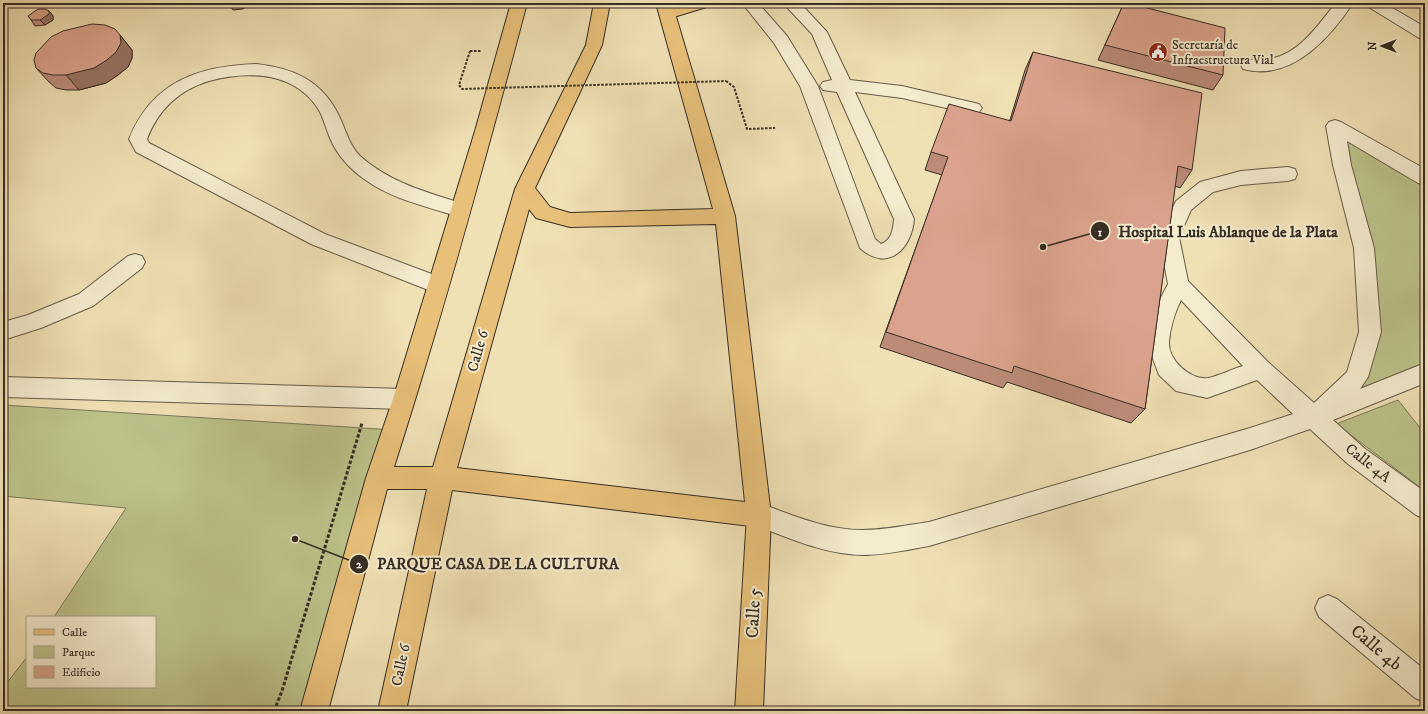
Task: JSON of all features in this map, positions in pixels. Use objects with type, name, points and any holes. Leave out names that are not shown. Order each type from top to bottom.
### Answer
[{"type":"main road","points":[[314,711],[378,478],[404,399],[519,3]]},
{"type":"main road","name":"Calle 6","points":[[392,711],[442,478],[525,189],[594,45],[602,3]]},
{"type":"main road","points":[[594,45],[615,3]]},
{"type":"main road","points":[[666,9],[704,3]]},
{"type":"main road","name":"Calle 5","points":[[666,9],[725,216],[759,515],[749,711]]},
{"type":"main road","points":[[525,189],[543,213],[570,220],[725,216]]},
{"type":"main road","points":[[378,478],[442,478],[759,515]]},
{"type":"street","points":[[750,3],[800,36],[842,85],[904,219],[904,230],[901,238],[895,246],[886,251],[878,251],[871,248],[867,243],[809,86],[800,36],[791,3]]},
{"type":"street","points":[[1249,65],[1274,64],[1298,54],[1316,38],[1344,3]]},
{"type":"street","points":[[1373,3],[1425,34]]},
{"type":"street","points":[[438,284],[318,239],[163,159],[142,147],[138,139],[145,121],[168,94],[191,81],[225,72],[258,70],[286,75],[304,84],[325,106],[333,127],[348,154],[372,175],[393,186],[460,210]]},
{"type":"street","points":[[809,86],[872,86],[914,93],[973,108]]},
{"type":"street","points":[[1314,417],[1357,376],[1370,332],[1364,248],[1342,165],[1335,126],[1425,178]]},
{"type":"street","points":[[1260,369],[1207,388],[1184,384],[1167,368],[1158,343],[1166,309],[1178,284],[1169,237],[1183,206],[1207,187],[1241,178],[1288,174]]},
{"type":"street","points":[[3,331],[33,322],[86,300],[135,262]]},
{"type":"street","name":"Calle 4A","points":[[1178,284],[1260,369],[1360,458],[1425,507]]},
{"type":"street","points":[[759,515],[813,535],[853,542],[893,540],[929,534],[1250,439],[1314,417],[1425,373]]},
{"type":"street","points":[[3,387],[404,399]]},
{"type":"street","name":"Calle 4b","points":[[1328,608],[1425,688]]},
{"type":"path","points":[[470,52],[459,85],[462,89],[726,82],[734,87],[747,129],[775,128]]},
{"type":"path","points":[[274,711],[284,684],[370,398]]},
{"type":"green space","points":[[1335,126],[1425,178],[1425,378],[1314,417],[1357,377],[1370,332]]},
{"type":"green space","points":[[1398,400],[1425,434],[1425,491],[1336,424]]},
{"type":"green space","points":[[3,405],[394,430],[313,711],[3,711],[3,688],[26,658],[26,688],[156,688],[156,616],[55,616],[126,508],[3,496]]},
{"type":"building","points":[[229,3],[241,3],[230,4]]},
{"type":"building","name":"Secretaría de Infraestructura Vial","points":[[1124,3],[1225,28],[1223,75],[1105,45]]},
{"type":"building","points":[[38,9],[45,9],[49,11],[49,14],[40,20],[31,20],[28,16]]},
{"type":"building","points":[[92,24],[105,25],[115,29],[120,35],[121,43],[116,52],[107,60],[94,68],[66,75],[43,73],[36,68],[34,60],[36,53],[51,37],[63,31]]},
{"type":"building","points":[[1033,52],[1202,93],[1192,170],[1178,166],[1145,409],[1014,366],[1012,373],[886,332],[948,157],[931,152],[949,104],[1011,121]]},
{"type":"place","name":"Secretaría de Infraestructura Vial","points":[[1158,52]]},
{"type":"place","name":"Hospital Luis Ablanque de la Plata","points":[[1043,247]]},
{"type":"place","name":"PARQUE CASA DE LA CULTURA","points":[[295,539]]}]
